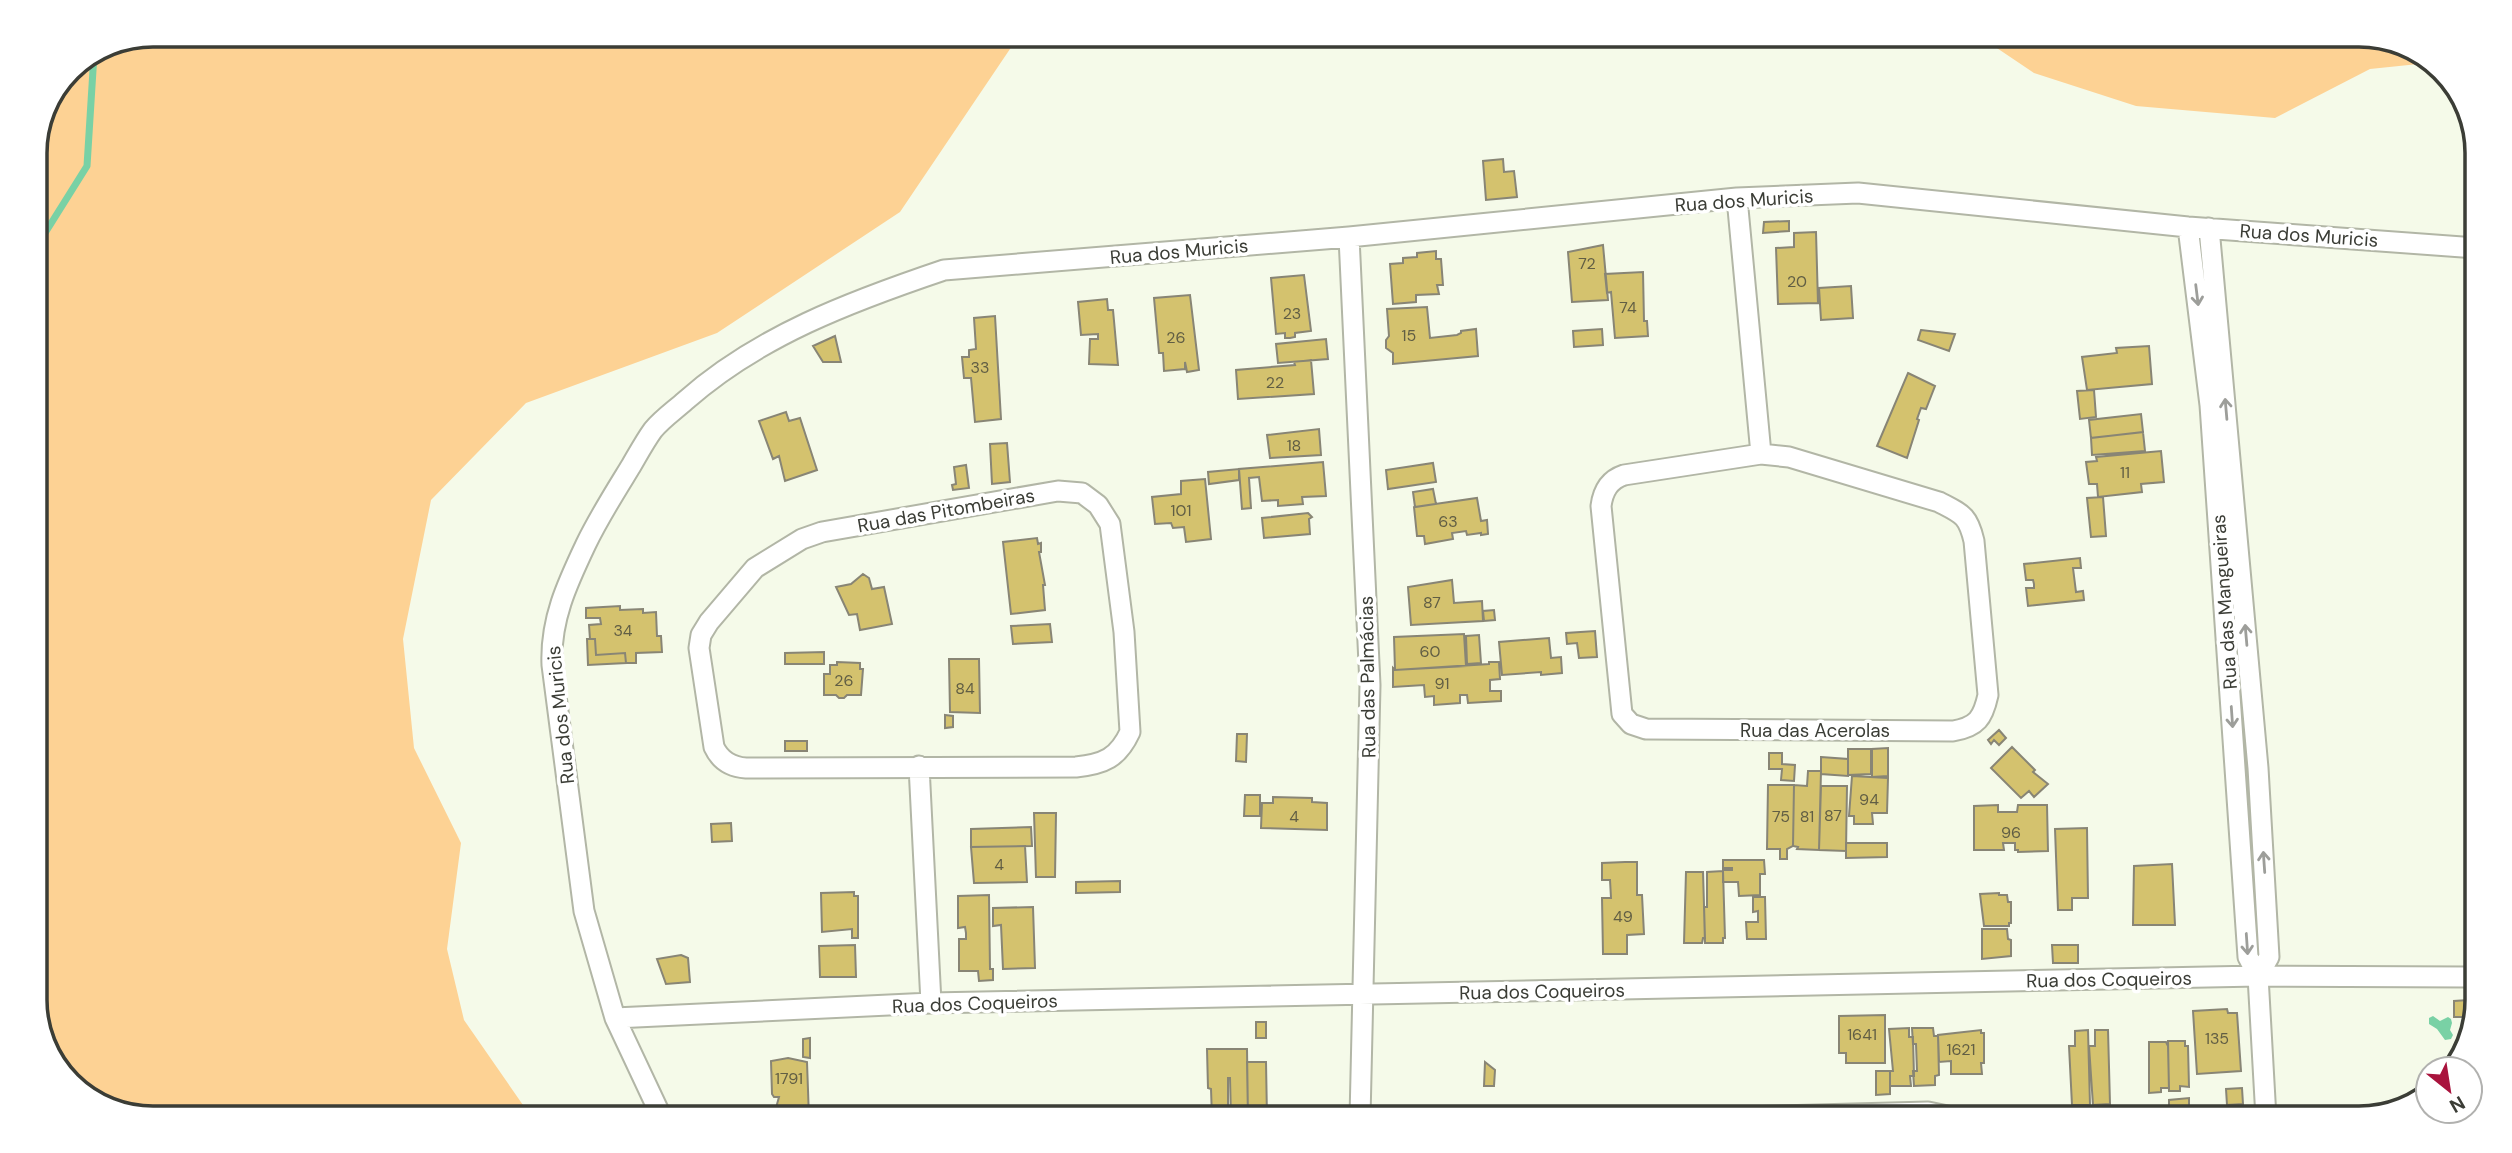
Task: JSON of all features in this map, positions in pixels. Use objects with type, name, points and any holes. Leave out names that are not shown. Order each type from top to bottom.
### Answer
[{"type":"street","name":"Rua dos Muricis","points":[[656,1106],[615,1018],[584,911],[551,643],[565,590],[597,520],[654,429],[700,388],[761,345],[884,290],[944,270],[1349,237],[1737,198],[1858,193],[2209,229],[2465,247]]},
{"type":"street","points":[[1737,198],[1761,454]]},
{"type":"street","name":"Rua das Mangueiras","points":[[2188,227],[2210,405],[2248,957],[2258,976],[2265,1106]]},
{"type":"street","name":"Rua das Mangueiras","points":[[2209,229],[2258,768],[2269,957],[2258,976]]},
{"type":"street","name":"Rua das Palmácias","points":[[1349,237],[1370,685],[1360,1106]]},
{"type":"street","name":"Rua das Acerolas","points":[[1761,454],[1788,457],[1939,502],[1958,511],[1969,522],[1974,541],[1988,695],[1984,710],[1969,728],[1954,731],[1646,729],[1625,720],[1622,714],[1601,506],[1608,485],[1624,475],[1761,454]]},
{"type":"street","name":"Rua das Pitombeiras","points":[[1058,491],[1082,493],[1098,505],[1110,524],[1124,632],[1130,732],[1123,747],[1097,765],[1076,767],[919,766],[746,768],[726,761],[718,756],[714,747],[699,648],[701,635],[755,568],[777,553],[822,532],[1058,491]]},
{"type":"street","points":[[919,766],[932,1003]]},
{"type":"street","points":[[2235,769],[2258,768]]},
{"type":"street","name":"Rua dos Coqueiros","points":[[615,1018],[932,1003],[2258,976],[2465,977]]},
{"type":"shaded area","points":[[153,47],[1011,47],[900,212],[717,333],[526,403],[431,500],[403,639],[414,748],[461,843],[447,949],[464,1020],[524,1106],[132,1104],[100,1092],[89,1084],[78,1075],[58,1047],[47,1007],[47,146],[58,106],[69,89],[94,65],[132,49]]},
{"type":"shaded area","points":[[1995,47],[2359,47],[2380,49],[2416,64],[2370,69],[2275,118],[2136,106],[2034,73]]},
{"type":"shaded area","points":[[2433,1016],[2440,1021],[2448,1017],[2451,1019],[2451,1039],[2445,1040],[2437,1029],[2429,1024],[2429,1018]]},
{"type":"building","points":[[1503,159],[1504,172],[1514,171],[1517,197],[1486,200],[1483,161]]},
{"type":"building","points":[[1789,221],[1789,231],[1763,233],[1764,222]]},
{"type":"building","points":[[1816,232],[1818,303],[1778,304],[1776,248],[1794,247],[1794,233]]},
{"type":"building","points":[[1603,245],[1608,300],[1572,302],[1568,252]]},
{"type":"building","points":[[1436,251],[1436,259],[1441,259],[1443,285],[1437,285],[1439,294],[1416,295],[1416,302],[1393,304],[1390,264],[1403,263],[1403,258],[1417,257],[1417,253]]},
{"type":"building","points":[[1643,272],[1644,321],[1647,321],[1648,336],[1615,338],[1611,292],[1607,293],[1605,274]]},
{"type":"building","points":[[1304,275],[1311,331],[1295,333],[1295,337],[1285,338],[1285,333],[1276,334],[1271,278]]},
{"type":"building","points":[[1851,286],[1853,318],[1821,320],[1819,288]]},
{"type":"building","points":[[1190,295],[1199,370],[1187,372],[1185,362],[1185,369],[1164,371],[1163,353],[1159,353],[1154,298]]},
{"type":"building","points":[[1107,299],[1108,310],[1113,310],[1118,365],[1089,364],[1090,339],[1098,339],[1098,334],[1081,335],[1078,302]]},
{"type":"building","points":[[1427,307],[1430,338],[1457,335],[1461,331],[1476,329],[1478,356],[1393,364],[1393,353],[1386,348],[1389,336],[1387,309]]},
{"type":"building","points":[[995,316],[1001,419],[975,422],[971,378],[964,378],[962,357],[969,357],[969,350],[976,349],[974,318]]},
{"type":"building","points":[[1602,329],[1603,345],[1574,347],[1573,331]]},
{"type":"building","points":[[1921,330],[1955,334],[1949,351],[1918,340]]},
{"type":"building","points":[[835,336],[841,362],[823,362],[813,346]]},
{"type":"building","points":[[1326,339],[1328,359],[1278,363],[1276,344]]},
{"type":"building","points":[[2149,346],[2152,384],[2087,390],[2082,357],[2117,353],[2116,348]]},
{"type":"building","points":[[1311,360],[1314,394],[1238,399],[1236,370],[1295,365],[1294,362]]},
{"type":"building","points":[[1908,373],[1935,386],[1926,409],[1921,408],[1907,458],[1877,446]]},
{"type":"building","points":[[2094,390],[2096,417],[2080,419],[2077,391]]},
{"type":"building","points":[[786,412],[789,421],[800,418],[817,470],[785,481],[779,456],[773,459],[759,421]]},
{"type":"building","points":[[2141,414],[2143,432],[2091,438],[2089,420]]},
{"type":"building","points":[[1319,429],[1321,455],[1270,458],[1267,435]]},
{"type":"building","points":[[2143,432],[2145,451],[2092,455],[2091,438]]},
{"type":"building","points":[[1007,443],[1010,482],[992,484],[990,444]]},
{"type":"building","points":[[2161,451],[2164,482],[2141,484],[2142,492],[2098,497],[2097,484],[2089,484],[2086,462],[2097,461],[2096,457]]},
{"type":"building","points":[[1323,462],[1326,496],[1302,497],[1303,504],[1278,506],[1278,500],[1262,501],[1259,477],[1249,478],[1251,508],[1242,509],[1239,469]]},
{"type":"building","points":[[1433,463],[1436,482],[1388,489],[1386,470]]},
{"type":"building","points":[[966,465],[969,488],[953,490],[952,485],[956,484],[954,467]]},
{"type":"building","points":[[1239,469],[1239,480],[1209,484],[1208,472]]},
{"type":"building","points":[[1205,479],[1211,539],[1186,542],[1184,527],[1173,528],[1171,523],[1155,524],[1152,497],[1181,494],[1181,481]]},
{"type":"building","points":[[1433,489],[1436,504],[1415,507],[1413,492]]},
{"type":"building","points":[[2103,497],[2106,536],[2091,537],[2087,498]]},
{"type":"building","points":[[1477,498],[1481,521],[1487,520],[1488,534],[1467,535],[1466,531],[1452,533],[1453,539],[1425,544],[1424,536],[1417,536],[1414,507]]},
{"type":"building","points":[[1308,513],[1312,517],[1309,519],[1310,534],[1264,538],[1262,518]]},
{"type":"building","points":[[1037,538],[1038,544],[1041,543],[1039,552],[1045,585],[1045,610],[1011,614],[1003,542]]},
{"type":"building","points":[[2080,558],[2081,568],[2073,568],[2076,592],[2083,591],[2084,600],[2028,606],[2026,588],[2034,588],[2034,584],[2033,580],[2026,580],[2024,564]]},
{"type":"building","points":[[863,574],[869,578],[872,589],[884,587],[892,624],[860,630],[857,614],[849,615],[836,587],[851,584]]},
{"type":"building","points":[[1452,580],[1454,603],[1482,601],[1483,621],[1411,625],[1408,587]]},
{"type":"building","points":[[620,606],[620,610],[643,609],[643,613],[656,612],[657,636],[661,636],[662,652],[636,653],[636,663],[626,663],[625,653],[596,655],[595,639],[590,639],[589,625],[601,624],[600,618],[586,618],[586,608]]},
{"type":"building","points":[[1494,610],[1495,620],[1484,621],[1483,611]]},
{"type":"building","points":[[1050,624],[1052,642],[1013,644],[1011,626]]},
{"type":"building","points":[[1595,631],[1597,657],[1579,658],[1577,643],[1567,644],[1566,633]]},
{"type":"building","points":[[1464,634],[1466,666],[1395,670],[1394,637]]},
{"type":"building","points":[[1479,635],[1481,663],[1467,664],[1466,636]]},
{"type":"building","points":[[1549,638],[1551,658],[1561,657],[1562,673],[1502,675],[1499,642]]},
{"type":"building","points":[[587,639],[595,639],[596,655],[625,653],[626,663],[588,665]]},
{"type":"building","points":[[824,652],[824,664],[785,664],[785,653]]},
{"type":"building","points":[[949,659],[979,659],[980,713],[950,712]]},
{"type":"building","points":[[837,662],[860,663],[860,669],[863,669],[861,695],[839,698],[836,695],[824,695],[824,674],[830,674],[830,665],[837,665]]},
{"type":"building","points":[[1499,662],[1500,679],[1490,680],[1490,691],[1501,691],[1501,701],[1468,703],[1467,695],[1460,695],[1460,703],[1434,705],[1434,696],[1425,697],[1424,685],[1393,687],[1393,668],[1395,670]]},
{"type":"building","points":[[945,715],[953,716],[953,727],[945,728]]},
{"type":"building","points":[[1999,730],[2006,738],[1999,745],[1994,740],[1991,744],[1988,740]]},
{"type":"building","points":[[1237,734],[1247,734],[1246,762],[1236,761]]},
{"type":"building","points":[[785,741],[807,741],[807,751],[785,751]]},
{"type":"building","points":[[2012,747],[2035,770],[2033,772],[2048,784],[2034,797],[2029,791],[2021,798],[1991,768]]},
{"type":"building","points":[[1888,748],[1888,776],[1872,777],[1872,749]]},
{"type":"building","points":[[1848,749],[1871,749],[1871,774],[1848,775]]},
{"type":"building","points":[[1769,753],[1782,753],[1782,764],[1795,765],[1794,781],[1781,780],[1782,769],[1769,769]]},
{"type":"building","points":[[1821,757],[1848,759],[1848,776],[1821,774]]},
{"type":"building","points":[[1808,771],[1821,771],[1819,850],[1797,849],[1798,847],[1793,846],[1794,785],[1807,786]]},
{"type":"building","points":[[1852,776],[1888,778],[1887,813],[1872,813],[1873,824],[1854,824],[1854,816],[1849,816]]},
{"type":"building","points":[[1768,785],[1794,785],[1793,846],[1787,849],[1787,859],[1780,859],[1780,849],[1767,849]]},
{"type":"building","points":[[1821,786],[1847,786],[1846,851],[1819,850]]},
{"type":"building","points":[[1245,795],[1260,795],[1260,816],[1244,816]]},
{"type":"building","points":[[1273,797],[1312,798],[1312,802],[1327,803],[1327,830],[1261,828],[1262,803],[1273,803]]},
{"type":"building","points":[[1998,805],[1998,812],[2017,812],[2018,805],[2047,805],[2048,851],[2018,852],[2015,850],[2015,843],[2003,843],[2004,850],[1974,850],[1974,806]]},
{"type":"building","points":[[1034,813],[1056,813],[1055,877],[1036,877]]},
{"type":"building","points":[[731,823],[732,841],[712,842],[711,824]]},
{"type":"building","points":[[1031,827],[1032,846],[971,847],[971,829]]},
{"type":"building","points":[[2087,828],[2088,898],[2072,898],[2072,910],[2058,910],[2055,829]]},
{"type":"building","points":[[1846,843],[1887,843],[1887,857],[1846,858]]},
{"type":"building","points":[[1025,846],[1027,882],[974,883],[971,847]]},
{"type":"building","points":[[1723,860],[1764,860],[1765,874],[1760,874],[1760,895],[1739,896],[1738,882],[1723,882],[1723,870],[1732,868],[1723,868]]},
{"type":"building","points":[[1637,862],[1637,895],[1642,895],[1644,934],[1627,935],[1627,954],[1603,954],[1602,898],[1611,898],[1610,880],[1602,880],[1602,863]]},
{"type":"building","points":[[2172,864],[2175,925],[2133,925],[2134,866]]},
{"type":"building","points":[[1723,871],[1725,938],[1723,943],[1705,943],[1707,872]]},
{"type":"building","points":[[1686,872],[1703,872],[1705,938],[1702,943],[1684,943]]},
{"type":"building","points":[[1120,881],[1120,892],[1076,893],[1076,882]]},
{"type":"building","points":[[854,892],[854,896],[858,896],[858,938],[852,938],[852,929],[822,932],[821,893]]},
{"type":"building","points":[[1980,894],[2007,895],[2008,902],[2011,902],[2011,923],[2009,926],[1984,926]]},
{"type":"building","points":[[989,895],[990,969],[993,969],[993,980],[979,981],[978,971],[959,971],[959,939],[966,939],[966,933],[965,927],[958,928],[958,896]]},
{"type":"building","points":[[1753,897],[1765,897],[1766,939],[1747,939],[1746,922],[1758,922],[1758,911],[1753,912]]},
{"type":"building","points":[[1033,907],[1035,968],[1003,969],[1001,925],[993,926],[993,908]]},
{"type":"building","points":[[1982,929],[2007,929],[2008,939],[2011,940],[2011,956],[1982,959]]},
{"type":"building","points":[[855,945],[856,977],[820,977],[819,946]]},
{"type":"building","points":[[2052,945],[2078,945],[2078,963],[2053,963]]},
{"type":"building","points":[[681,955],[688,958],[690,982],[666,984],[657,959]]},
{"type":"building","points":[[2465,1000],[2463,1017],[2454,1017],[2454,1001]]},
{"type":"building","points":[[2227,1009],[2228,1013],[2237,1013],[2241,1071],[2197,1074],[2193,1011]]},
{"type":"building","points":[[1885,1015],[1885,1063],[1846,1063],[1846,1053],[1839,1053],[1839,1016]]},
{"type":"building","points":[[1256,1022],[1266,1022],[1266,1038],[1256,1038]]},
{"type":"building","points":[[1909,1028],[1909,1037],[1913,1037],[1914,1076],[1910,1076],[1911,1086],[1890,1086],[1890,1071],[1893,1071],[1889,1029]]},
{"type":"building","points":[[1912,1028],[1933,1028],[1934,1036],[1938,1036],[1939,1075],[1935,1076],[1935,1085],[1914,1086],[1913,1071],[1917,1071],[1916,1044],[1913,1044]]},
{"type":"building","points":[[1981,1030],[1981,1033],[1984,1033],[1982,1074],[1951,1074],[1951,1061],[1939,1062],[1938,1035]]},
{"type":"building","points":[[2088,1030],[2090,1105],[2072,1105],[2069,1046],[2075,1046],[2075,1031]]},
{"type":"building","points":[[2095,1030],[2108,1030],[2110,1104],[2093,1105],[2089,1046],[2095,1046]]},
{"type":"building","points":[[810,1038],[810,1058],[803,1057],[803,1039]]},
{"type":"building","points":[[2168,1041],[2185,1041],[2185,1046],[2188,1046],[2189,1087],[2180,1086],[2180,1091],[2169,1091]]},
{"type":"building","points":[[2149,1042],[2166,1042],[2168,1046],[2169,1088],[2161,1088],[2161,1092],[2149,1093]]},
{"type":"building","points":[[1207,1049],[1247,1049],[1248,1106],[1231,1106],[1230,1078],[1228,1106],[1212,1106],[1211,1089],[1208,1088]]},
{"type":"building","points":[[788,1058],[807,1062],[809,1106],[776,1106],[779,1097],[772,1094],[771,1061]]},
{"type":"building","points":[[1247,1062],[1266,1062],[1267,1106],[1248,1106]]},
{"type":"building","points":[[1485,1062],[1495,1070],[1494,1086],[1484,1086]]},
{"type":"building","points":[[1876,1071],[1890,1071],[1890,1094],[1876,1095]]},
{"type":"building","points":[[2242,1088],[2243,1104],[2227,1105],[2226,1089]]},
{"type":"building","points":[[2189,1098],[2189,1106],[2169,1106],[2169,1100]]},
{"type":"waterway","points":[[47,230],[87,166],[93,66]]}]
